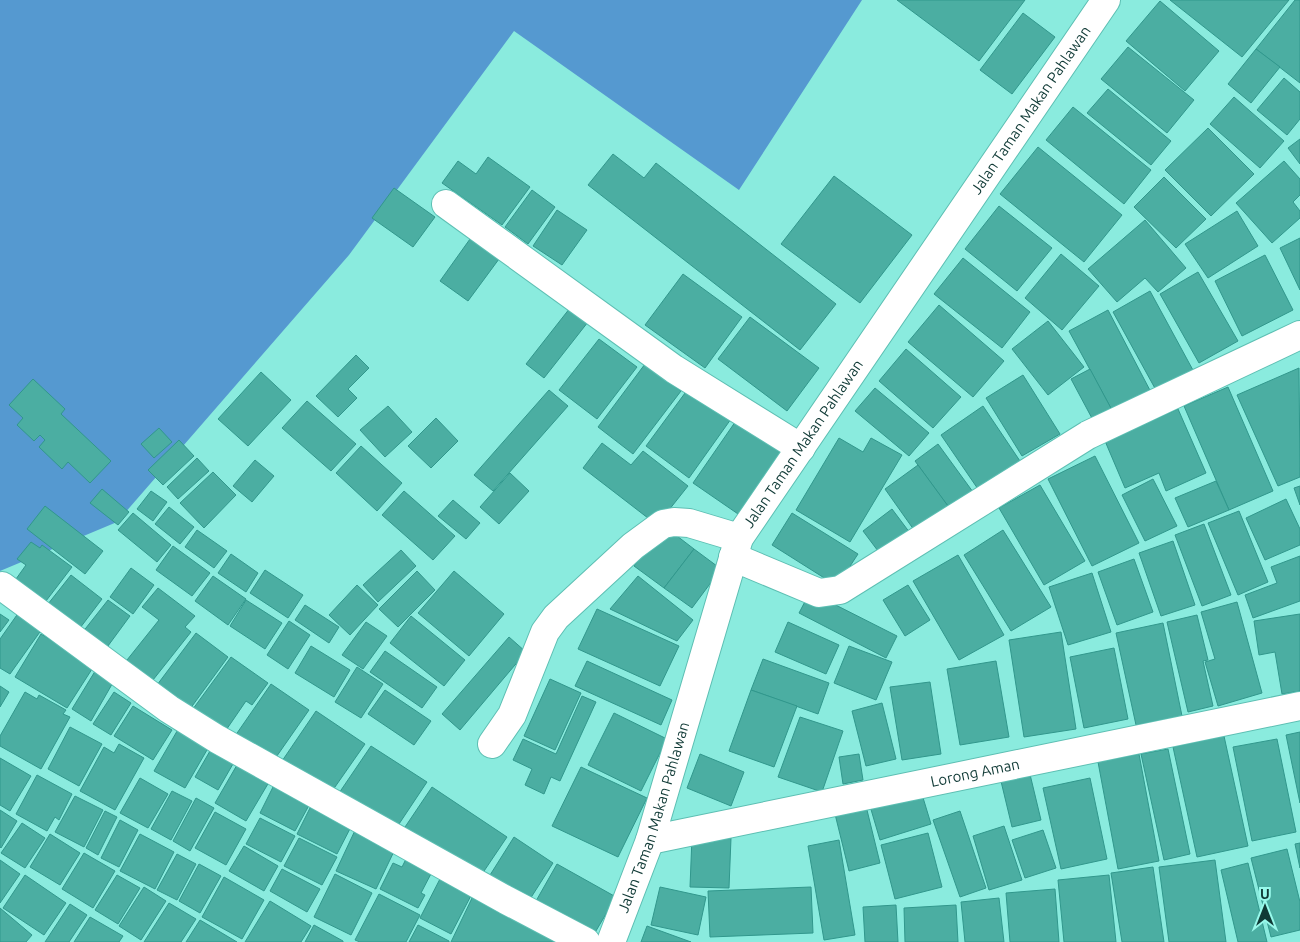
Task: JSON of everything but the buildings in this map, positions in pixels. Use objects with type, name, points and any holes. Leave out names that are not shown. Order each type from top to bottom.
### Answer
[{"type":"street","name":"Jalan Taman Makan Pahlawan","points":[[611,942],[650,840],[736,548],[801,448],[1106,0]]},
{"type":"street","points":[[446,204],[674,370],[801,448]]},
{"type":"street","points":[[492,744],[512,715],[545,632],[556,618],[633,546],[663,524],[674,522],[689,523],[818,593],[840,590],[1088,435],[1300,335]]},
{"type":"street","points":[[2,586],[169,709],[217,739],[506,900],[586,942]]},
{"type":"street","name":"Lorong Aman","points":[[650,840],[1300,706]]},
{"type":"water","points":[[0,0],[862,0],[739,190],[514,31],[349,255],[117,522],[0,571]]}]
